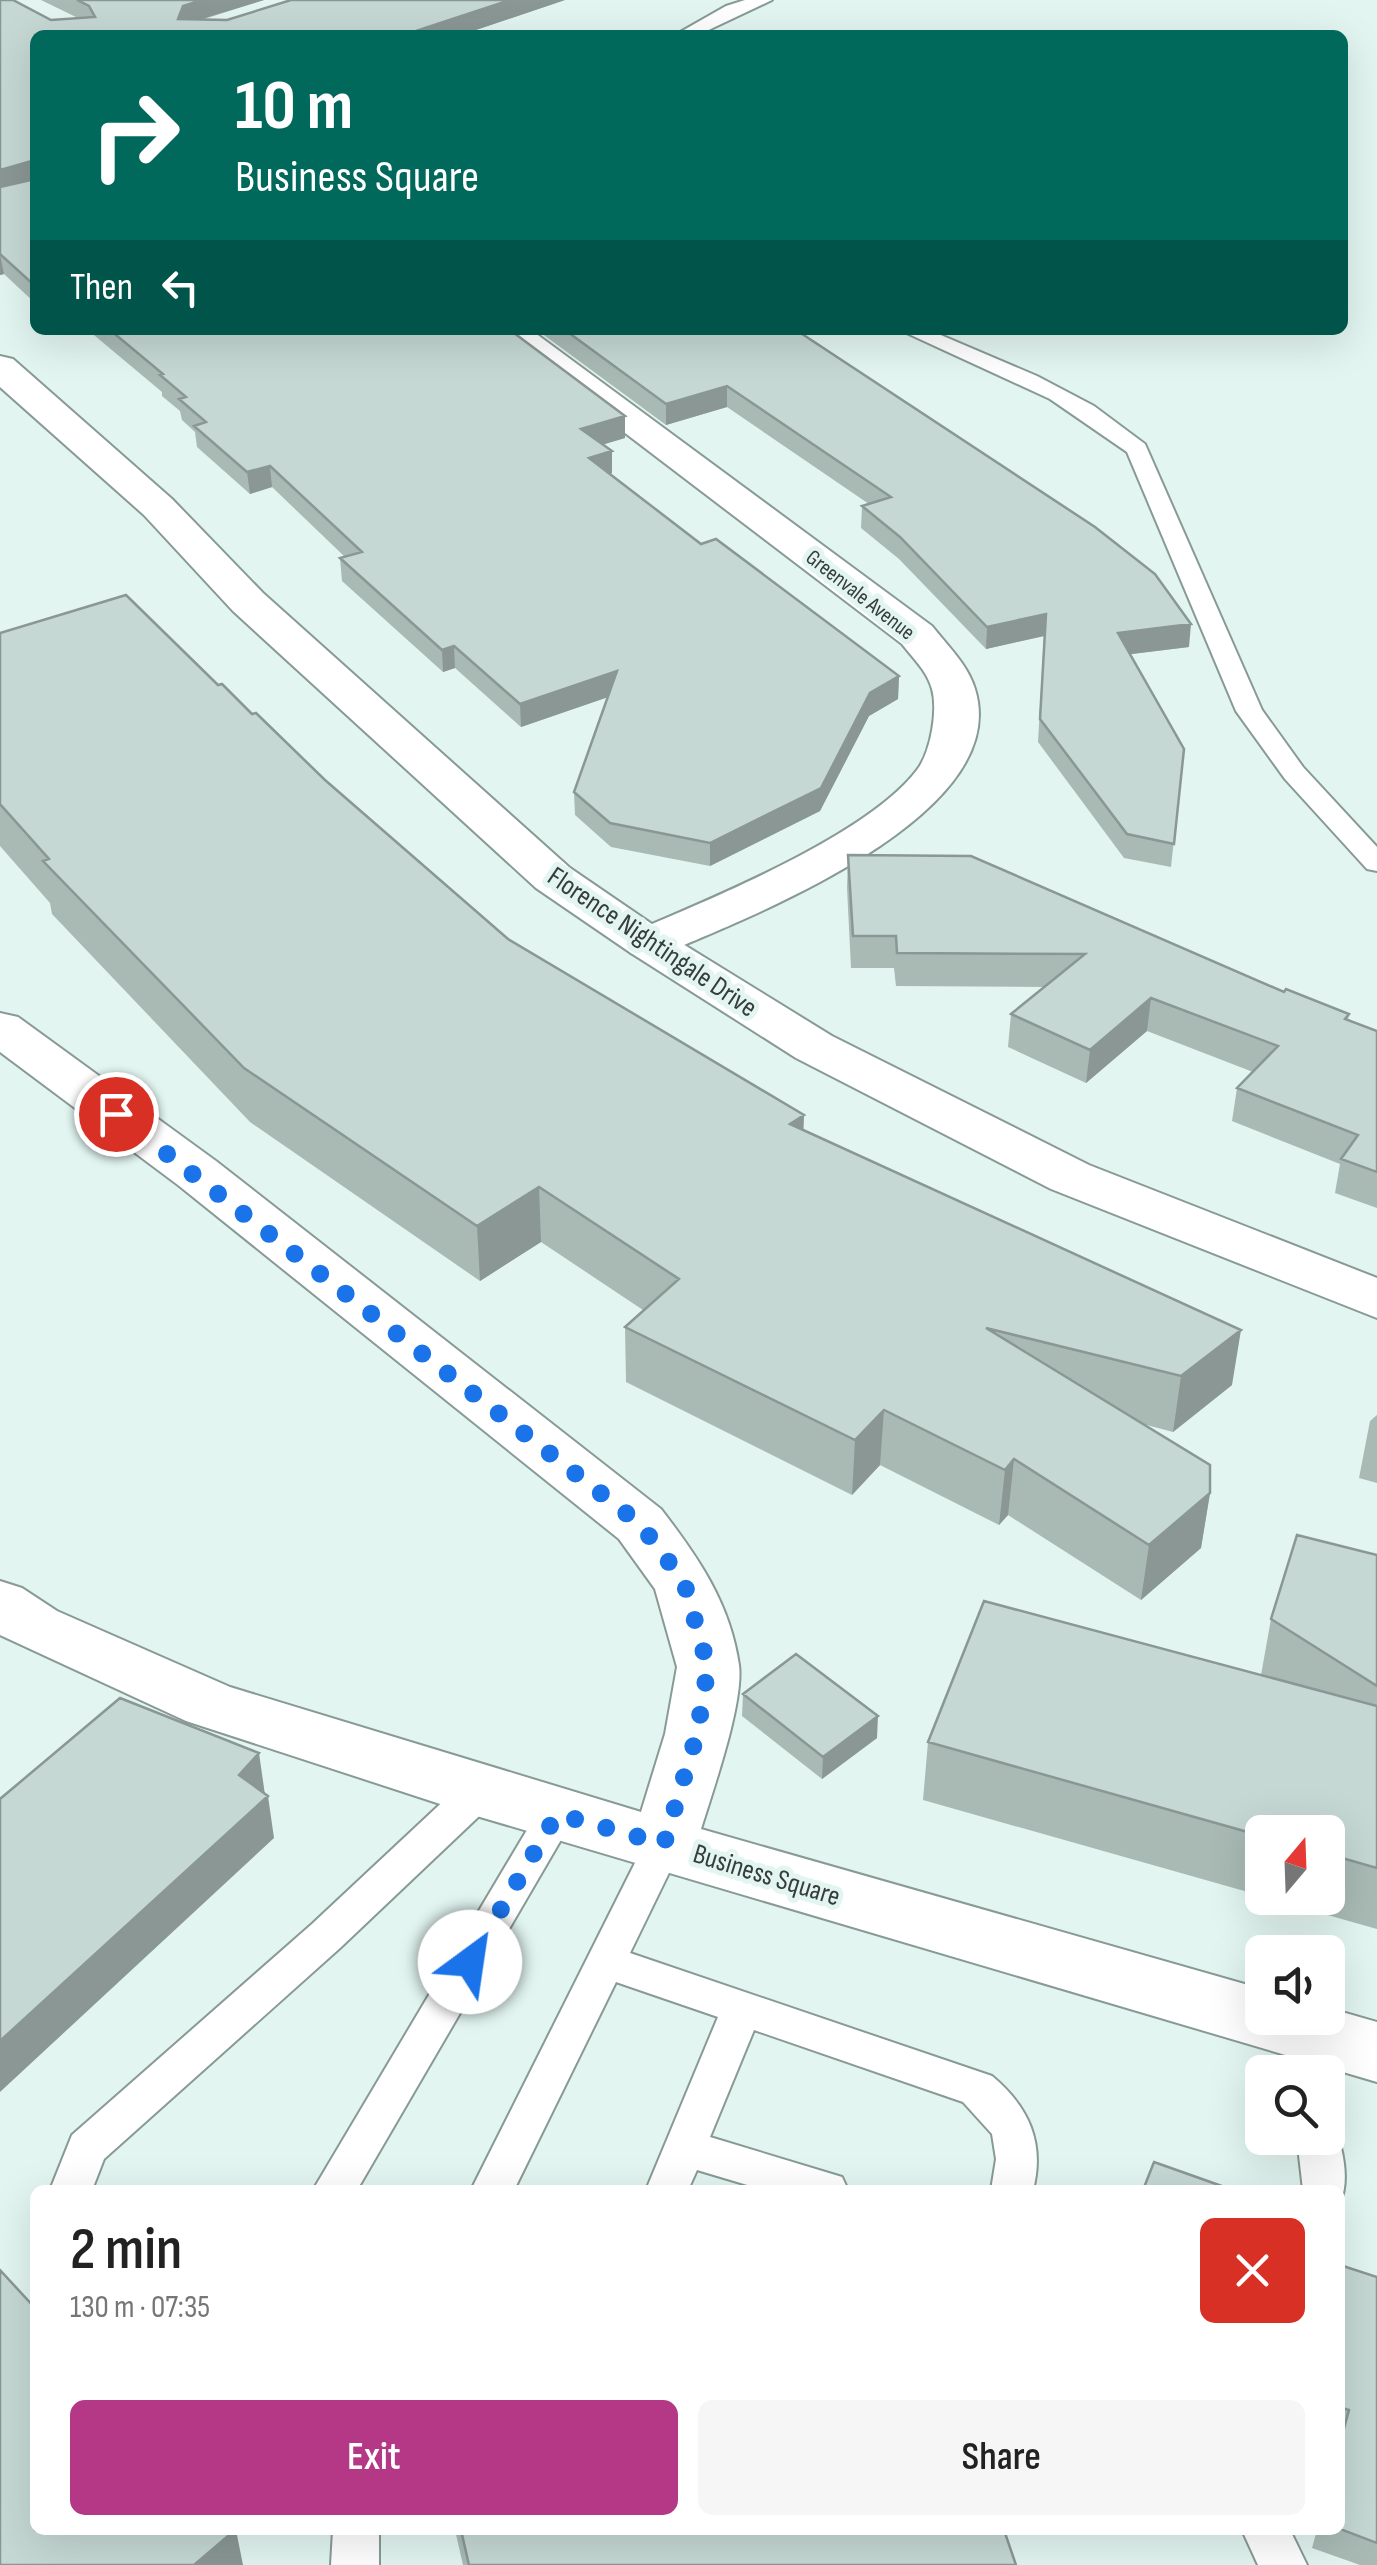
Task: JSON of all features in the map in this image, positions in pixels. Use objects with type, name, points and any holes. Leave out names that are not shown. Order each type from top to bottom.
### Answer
[{"type":"street","name":"Greenvale Avenue","points":[[515,335],[918,635],[949,676],[957,702],[942,772],[908,806],[854,842],[648,943]]},
{"type":"street","name":"Florence Nightingale Drive","points":[[0,368],[158,506],[248,602],[553,878],[648,943],[814,1047],[1070,1177],[1377,1299]]},
{"type":"street","points":[[0,1028],[197,1173],[640,1524],[684,1582],[708,1667],[697,1734],[664,1844]]},
{"type":"street","name":"Business Square","points":[[0,1604],[35,1626],[208,1704],[480,1792],[664,1844],[1312,2054],[1377,2052]]},
{"type":"lane","points":[[694,30],[732,10],[763,0]]},
{"type":"lane","points":[[922,335],[1069,399],[1106,420],[1136,449],[1250,712],[1294,774],[1377,863]]},
{"type":"lane","points":[[73,2185],[87,2148],[326,1936],[480,1792]]},
{"type":"lane","points":[[337,2185],[557,1814]]},
{"type":"lane","points":[[495,2185],[664,1844]]},
{"type":"lane","points":[[607,1962],[977,2089],[1002,2109],[1017,2139],[1012,2185]]},
{"type":"lane","points":[[669,2185],[742,2009]]},
{"type":"lane","points":[[684,2148],[810,2185]]},
{"type":"lane","points":[[1320,2155],[1323,2185]]},
{"type":"lane","points":[[356,2535],[356,2565]]},
{"type":"lane","points":[[1269,2535],[1284,2565]]},
{"type":"building","points":[[0,0],[13,0],[51,20],[95,17],[89,6],[77,0],[202,0],[183,6],[178,19],[227,20],[291,0],[510,0],[419,30],[30,30],[30,161],[0,170]]},
{"type":"building","points":[[30,180],[30,281],[0,254],[0,187]]},
{"type":"building","points":[[116,335],[517,335],[625,416],[581,429],[612,451],[589,458],[701,544],[716,539],[899,676],[870,693],[821,788],[710,843],[610,823],[574,792],[617,671],[520,704],[454,646],[442,650],[340,558],[362,552],[270,466],[247,472],[194,426],[206,422],[179,399],[186,397],[160,375],[163,374]]},
{"type":"building","points":[[572,335],[804,335],[1095,527],[1155,574],[1191,624],[1118,633],[1184,749],[1174,844],[1127,834],[1040,719],[1046,614],[987,627],[900,537],[862,506],[891,497],[727,386],[666,404]]},
{"type":"building","points":[[126,595],[218,685],[222,684],[252,714],[256,713],[325,780],[508,939],[804,1115],[790,1124],[1241,1330],[1181,1376],[986,1328],[1210,1465],[1210,1493],[1149,1545],[1014,1459],[1005,1470],[884,1410],[855,1440],[625,1327],[679,1279],[539,1187],[477,1226],[244,1068],[43,861],[49,859],[0,804],[0,633]]},
{"type":"building","points":[[848,855],[971,856],[1284,992],[1286,989],[1349,1014],[1345,1019],[1377,1031],[1377,1172],[1341,1159],[1358,1135],[1237,1088],[1278,1046],[1151,998],[1090,1050],[1011,1014],[1085,954],[897,953],[896,936],[853,936]]},
{"type":"building","points":[[1297,1535],[1377,1555],[1377,1686],[1271,1619]]},
{"type":"building","points":[[984,1601],[1377,1706],[1377,1868],[1345,1859],[1345,1815],[1245,1815],[1245,1831],[928,1742]]},
{"type":"building","points":[[796,1654],[878,1716],[823,1757],[743,1694]]},
{"type":"building","points":[[120,1698],[259,1753],[239,1775],[268,1796],[0,2041],[0,1799]]},
{"type":"building","points":[[1154,2162],[1219,2185],[1145,2185]]},
{"type":"building","points":[[1345,2267],[1377,2277],[1377,2543],[1345,2531],[1345,2425],[1349,2410],[1345,2409]]},
{"type":"building","points":[[0,2270],[30,2303],[30,2535],[229,2535],[194,2565],[0,2565]]},
{"type":"building","points":[[462,2535],[1006,2535],[1016,2565],[469,2565]]},
{"type":"route","points":[[116,1114],[197,1173],[640,1524],[684,1582],[708,1667],[697,1734],[664,1844],[557,1814],[470,1962]]}]
